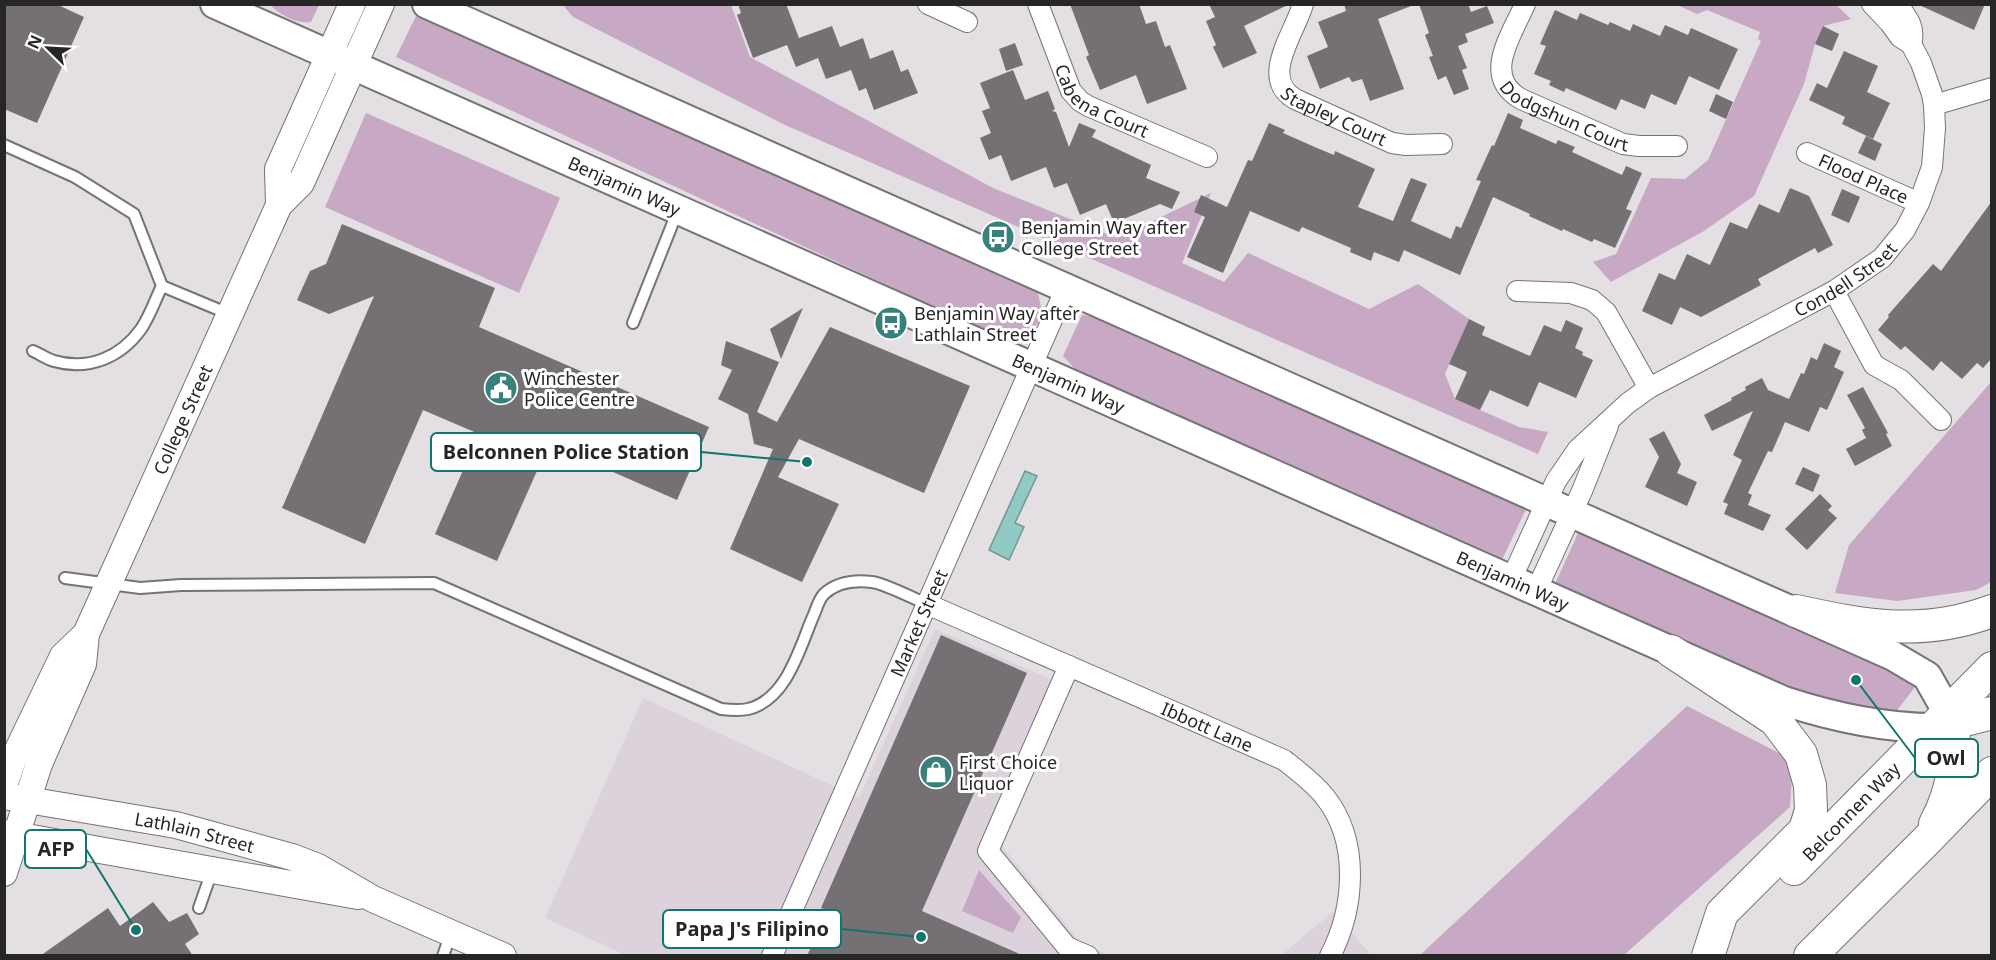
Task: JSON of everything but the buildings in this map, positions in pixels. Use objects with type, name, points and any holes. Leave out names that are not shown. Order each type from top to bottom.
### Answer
[{"type":"main road","name":"Benjamin Way","points":[[215,4],[1784,701],[1814,711],[1890,726],[1944,721]]},
{"type":"main road","points":[[427,4],[1796,611],[1921,671],[1932,681],[1954,753],[1953,772],[1944,807],[1925,842]]},
{"type":"main road","points":[[1796,611],[1857,624],[1893,627],[1927,627],[1980,616],[1992,611]]},
{"type":"main road","points":[[1671,651],[1776,720],[1801,754],[1810,784],[1811,810],[1805,830],[1722,913],[1709,956]]},
{"type":"main road","name":"Belconnen Way","points":[[1709,956],[1944,721],[1992,668]]},
{"type":"main road","points":[[1944,721],[1992,713]]},
{"type":"main road","points":[[1810,956],[1992,773]]},
{"type":"street","name":"College Street","points":[[4,873],[16,798],[39,765],[83,664],[86,634],[279,205],[301,183],[341,60],[352,4]]},
{"type":"street","name":"College Street","points":[[341,60],[381,4]]},
{"type":"street","points":[[928,4],[967,22]]},
{"type":"street","name":"Cabena Court","points":[[1038,4],[1069,86],[1080,101],[1207,157]]},
{"type":"street","name":"Stapley Court","points":[[1303,4],[1278,69],[1279,81],[1286,92],[1295,99],[1387,141],[1406,145],[1442,144]]},
{"type":"street","name":"Dodgshun Court","points":[[1525,4],[1501,59],[1502,77],[1510,91],[1521,99],[1618,142],[1639,146],[1677,146]]},
{"type":"street","name":"Condell Street","points":[[1523,585],[1559,507],[1556,481],[1578,449],[1628,403],[1649,388],[1834,291],[1882,258],[1905,230],[1919,203],[1932,167],[1934,105],[1921,63],[1911,44],[1900,37],[1872,4]]},
{"type":"street","name":"Condell Street","points":[[1897,4],[1914,32],[1911,44]]},
{"type":"street","points":[[1934,105],[1992,88]]},
{"type":"street","name":"Flood Place","points":[[1807,153],[1919,203]]},
{"type":"street","name":"Market Street","points":[[772,956],[1066,288]]},
{"type":"street","points":[[1517,291],[1571,293],[1592,300],[1606,312],[1649,388]]},
{"type":"street","points":[[1834,291],[1874,365],[1901,380],[1941,420]]},
{"type":"street","name":"Condell Street","points":[[1523,585],[1559,507],[1610,421]]},
{"type":"street","name":"Ibbott Lane","points":[[927,604],[1284,760],[1317,788],[1338,816],[1350,858],[1350,891],[1344,920],[1330,955]]},
{"type":"street","name":"College Street","points":[[4,785],[13,760],[63,656],[86,634]]},
{"type":"street","points":[[1069,666],[988,851],[1067,947],[1088,956]]},
{"type":"street","name":"Lathlain Street","points":[[16,798],[176,825],[292,857],[318,867],[447,944],[503,956]]},
{"type":"street","name":"Lathlain Street","points":[[10,834],[373,899]]},
{"type":"lane","points":[[4,146],[75,177],[134,214],[162,286],[231,314]]},
{"type":"lane","points":[[633,323],[678,210]]},
{"type":"lane","points":[[33,351],[54,361],[76,364],[96,362],[116,354],[142,327],[162,286]]},
{"type":"lane","points":[[65,578],[141,588],[181,585],[434,583],[721,709],[738,711],[750,709],[765,701],[780,688],[791,669],[822,595],[837,585],[851,582],[874,582],[927,604]]},
{"type":"lane","points":[[199,908],[212,870]]},
{"type":"shaded area","points":[[270,5],[319,5],[311,22],[299,22]]},
{"type":"shaded area","points":[[563,5],[731,5],[750,57],[993,188],[1117,238],[1211,193],[1182,263],[1224,282],[1248,253],[1369,309],[1418,284],[1469,319],[1445,374],[1455,399],[1519,427],[1548,432],[1538,454],[785,125],[573,17]]},
{"type":"shaded area","points":[[1677,5],[1836,5],[1851,19],[1823,26],[1815,44],[1804,84],[1754,196],[1704,231],[1611,282],[1593,262],[1616,254],[1651,178],[1685,179],[1708,160],[1761,41],[1758,39],[1760,32],[1707,10],[1697,14]]},
{"type":"shaded area","points":[[416,16],[1037,287],[1043,318],[1016,345],[396,57]]},
{"type":"shaded area","points":[[366,113],[560,198],[519,293],[325,207]]},
{"type":"shaded area","points":[[1082,315],[1100,317],[1526,509],[1501,562],[1081,375],[1063,356]]},
{"type":"shaded area","points":[[1991,382],[1991,582],[1976,590],[1897,601],[1835,593],[1849,545]]},
{"type":"shaded area","points":[[1579,531],[1910,680],[1915,687],[1895,713],[1842,704],[1761,681],[1555,584]]},
{"type":"shaded area","points":[[935,629],[1055,681],[990,831],[1081,943],[1109,955],[625,955],[545,918],[643,698],[859,798]]},
{"type":"shaded area","points":[[1687,706],[1793,760],[1790,807],[1624,955],[1419,956]]},
{"type":"shaded area","points":[[979,870],[1021,917],[1013,933],[962,911]]},
{"type":"shaded area","points":[[1334,911],[1371,955],[1280,956]]},
{"type":"water","points":[[1025,471],[1037,476],[1015,523],[1024,527],[1009,560],[989,550]]},
{"type":"place","name":"Benjamin Way after College Street","points":[[998,237]]},
{"type":"place","name":"Benjamin Way after Lathlain Street","points":[[891,323]]},
{"type":"place","name":"Winchester Police Centre","points":[[501,388]]},
{"type":"place","name":"Belconnen Police Station","points":[[807,462]]},
{"type":"place","name":"Owl","points":[[1856,680]]},
{"type":"place","name":"First Choice Liquor","points":[[936,772]]},
{"type":"place","name":"AFP","points":[[136,930]]},
{"type":"place","name":"Papa J's Filipino","points":[[921,937]]}]
